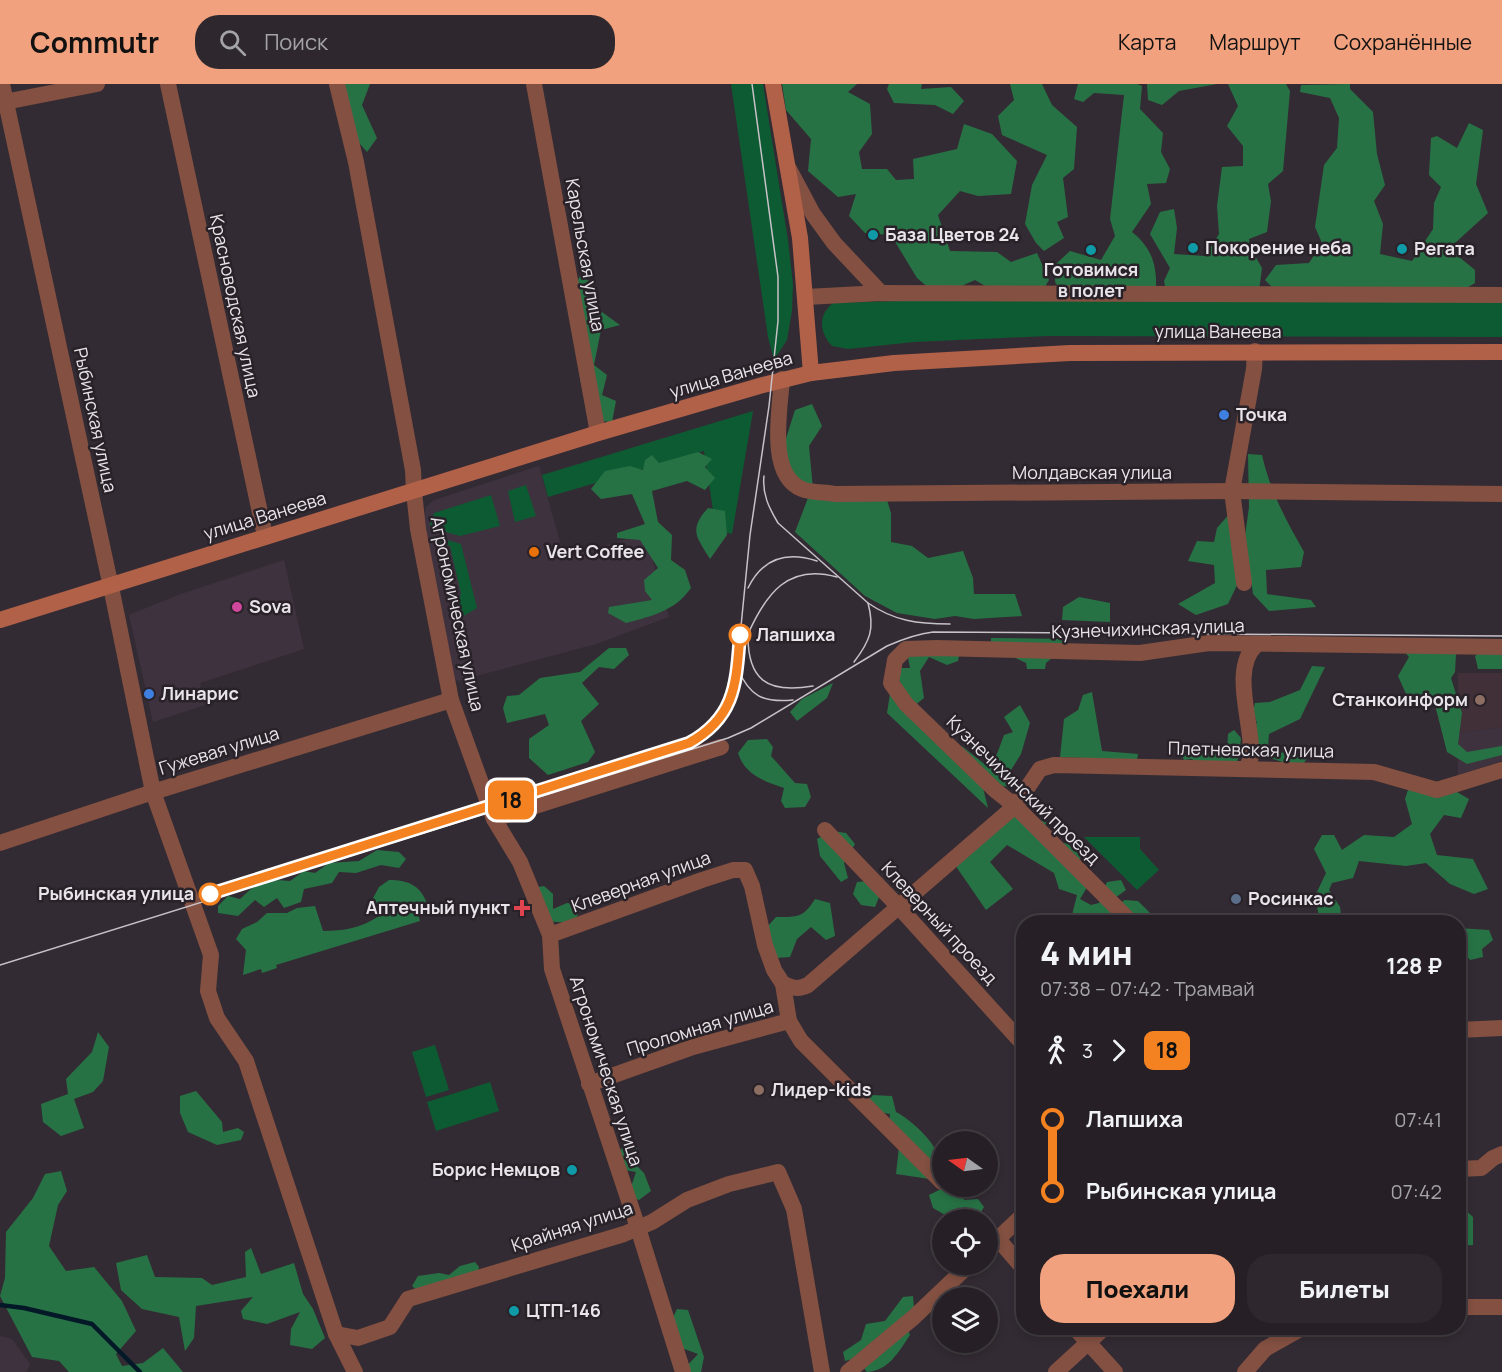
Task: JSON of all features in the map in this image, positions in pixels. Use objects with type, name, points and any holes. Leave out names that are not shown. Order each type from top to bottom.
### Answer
[{"type":"main road","points":[[773,84],[800,238],[811,373]]},
{"type":"main road","name":"улица Ванеева","points":[[0,620],[598,433],[782,379],[811,373],[894,363],[1052,354],[1255,351],[1502,352]]},
{"type":"street","name":"Рыбинская улица","points":[[2,84],[3,102],[111,587],[153,792],[211,955],[208,991],[217,1018],[246,1061],[336,1334],[355,1372]]},
{"type":"street","points":[[3,102],[97,84]]},
{"type":"street","name":"Красноводская улица","points":[[168,84],[265,536]]},
{"type":"street","name":"Агрономическая улица","points":[[337,84],[356,162],[412,470],[418,529],[451,700],[494,819],[520,862],[550,935],[552,969],[683,1372]]},
{"type":"street","name":"Карельская улица","points":[[534,84],[598,433]]},
{"type":"street","points":[[788,165],[813,214],[826,233],[881,293]]},
{"type":"street","points":[[806,297],[881,293],[1502,295]]},
{"type":"street","points":[[1244,583],[1232,491],[1254,369],[1255,351]]},
{"type":"street","name":"Молдавская улица","points":[[782,379],[777,444],[786,477],[802,489],[835,494],[1232,491],[1502,494]]},
{"type":"street","name":"Кузнечихинская улица","points":[[891,683],[896,660],[906,650],[936,648],[1140,652],[1209,644],[1502,646]]},
{"type":"street","points":[[1247,768],[1251,756],[1245,699],[1245,661],[1249,652],[1256,645]]},
{"type":"street","name":"Кузнечихинский проезд","points":[[891,683],[906,704],[995,790],[1015,806],[1124,915]]},
{"type":"street","name":"Гужевая улица","points":[[0,843],[153,792],[451,700]]},
{"type":"street","points":[[494,819],[721,747]]},
{"type":"street","name":"Плетневская улица","points":[[783,984],[801,989],[808,985],[1015,806],[1040,769],[1054,765],[1374,772],[1437,790],[1502,770]]},
{"type":"street","name":"Клеверный проезд","points":[[825,830],[898,906],[1016,1036]]},
{"type":"street","name":"Клеверная улица","points":[[550,935],[702,880],[733,870],[745,870]]},
{"type":"street","name":"Проломная улица","points":[[745,870],[752,886],[765,945],[774,970],[783,984],[789,1021],[801,1041],[932,1172]]},
{"type":"street","name":"Проломная улица","points":[[589,1084],[693,1047],[789,1021]]},
{"type":"street","points":[[1466,1030],[1502,1028]]},
{"type":"street","points":[[1466,1169],[1481,1168],[1493,1158],[1502,1155]]},
{"type":"street","name":"Крайняя улица","points":[[336,1334],[358,1338],[390,1327],[408,1299],[624,1234],[652,1222],[687,1200],[729,1184],[778,1172],[794,1209],[822,1372]]},
{"type":"street","points":[[998,1238],[1016,1222]]},
{"type":"street","points":[[998,1249],[1016,1263]]},
{"type":"street","points":[[848,1372],[914,1317],[958,1275]]},
{"type":"street","points":[[1466,1307],[1502,1307]]},
{"type":"street","points":[[1082,1335],[1115,1372]]},
{"type":"street","points":[[1056,1372],[1096,1335]]},
{"type":"street","points":[[1245,1372],[1265,1349],[1290,1335]]},
{"type":"shaded area","points":[[539,466],[564,557],[645,534],[669,617],[596,644],[458,681],[455,679],[423,519],[426,507],[434,500]]},
{"type":"shaded area","points":[[284,560],[304,649],[200,683],[205,705],[153,722],[129,615],[178,595]]},
{"type":"shaded area","name":"Станкоинформ","points":[[1458,673],[1502,673],[1502,727],[1458,733]]},
{"type":"shaded area","points":[[1502,727],[1502,761],[1458,775],[1458,733]]},
{"type":"shaded area","points":[[0,1336],[12,1339],[30,1364],[26,1372],[0,1372]]},
{"type":"green space","points":[[344,84],[370,84],[362,105],[377,138],[367,152],[347,129]]},
{"type":"green space","points":[[731,84],[763,84],[788,240],[793,284],[792,311],[787,340],[774,360],[768,337]]},
{"type":"green space","points":[[782,84],[857,84],[848,92],[870,104],[872,134],[859,152],[862,169],[887,169],[896,180],[914,179],[913,159],[957,149],[964,124],[992,134],[1017,161],[1011,194],[978,196],[960,191],[938,215],[950,251],[997,252],[1011,262],[1037,253],[1049,280],[1040,295],[1001,295],[975,280],[959,287],[930,289],[917,278],[891,235],[865,233],[849,216],[856,194],[838,197],[808,171],[811,139],[786,110]]},
{"type":"green space","points":[[889,84],[922,84],[921,89],[951,87],[964,101],[953,114],[935,105],[894,103],[887,89]]},
{"type":"green space","points":[[1010,84],[1042,84],[1052,105],[1077,127],[1074,169],[1063,178],[1068,217],[1057,222],[1064,238],[1044,251],[1036,243],[1025,224],[1032,185],[1047,155],[1002,135],[998,116],[1014,100]]},
{"type":"green space","points":[[1078,84],[1137,84],[1142,86],[1140,109],[1163,133],[1161,152],[1170,169],[1166,183],[1147,184],[1151,204],[1132,232],[1144,244],[1152,257],[1156,289],[1062,292],[1055,282],[1056,264],[1070,251],[1101,260],[1115,236],[1110,219],[1124,95],[1094,93],[1083,102],[1074,99]]},
{"type":"green space","points":[[1147,84],[1217,84],[1179,91],[1162,105],[1148,100]]},
{"type":"green space","points":[[1228,84],[1286,84],[1290,91],[1283,171],[1268,184],[1271,201],[1267,232],[1249,239],[1250,247],[1262,268],[1259,291],[1168,301],[1164,281],[1170,268],[1150,234],[1160,212],[1174,209],[1177,228],[1174,254],[1205,256],[1219,234],[1217,206],[1222,167],[1243,166],[1243,146],[1227,126],[1238,106]]},
{"type":"green space","points":[[1350,84],[1350,89],[1373,112],[1377,154],[1385,185],[1374,201],[1383,224],[1380,254],[1412,261],[1433,229],[1434,203],[1441,187],[1429,175],[1431,138],[1437,136],[1457,148],[1469,123],[1483,130],[1476,184],[1488,213],[1455,243],[1458,256],[1475,270],[1475,283],[1458,293],[1276,291],[1265,280],[1276,265],[1309,263],[1322,243],[1315,227],[1324,165],[1337,148],[1339,118],[1330,98],[1300,92],[1301,85]]},
{"type":"green space","points":[[580,276],[593,283],[595,307],[620,325],[601,330],[594,365],[607,375],[602,395],[616,401],[612,422],[600,421],[597,397],[580,381],[591,362],[579,337],[586,324],[567,303]]},
{"type":"green space","points":[[999,298],[1502,300],[1502,337],[1048,336],[914,342],[848,349],[832,346],[825,335],[822,324],[825,313],[833,303]]},
{"type":"green space","points":[[812,404],[822,426],[809,446],[813,489],[791,476],[783,448],[795,410]]},
{"type":"green space","points":[[753,411],[732,534],[716,530],[704,451],[548,497],[542,475]]},
{"type":"green space","points":[[698,452],[712,459],[705,467],[715,478],[705,490],[687,481],[652,491],[658,522],[672,535],[671,560],[685,570],[691,588],[685,596],[670,607],[654,615],[626,623],[608,613],[609,607],[652,600],[645,591],[644,580],[658,568],[640,540],[617,538],[617,533],[645,524],[632,494],[601,499],[591,489],[605,471],[630,466],[643,470],[645,460],[652,455],[659,463]]},
{"type":"green space","points":[[1248,454],[1262,455],[1274,493],[1304,552],[1301,567],[1266,570],[1267,594],[1311,600],[1316,607],[1269,611],[1253,594],[1245,536],[1249,507]]},
{"type":"green space","points":[[526,485],[536,516],[515,522],[508,491]]},
{"type":"green space","points":[[491,495],[500,526],[460,536],[431,528],[430,523],[434,513]]},
{"type":"green space","points":[[808,498],[887,500],[891,513],[891,542],[912,546],[928,558],[963,551],[973,578],[974,594],[1015,594],[1022,616],[974,619],[955,616],[935,619],[897,613],[865,596],[795,532]]},
{"type":"green space","points":[[708,508],[725,511],[727,535],[710,559],[698,539],[696,528]]},
{"type":"green space","points":[[1231,512],[1238,583],[1228,604],[1196,615],[1178,604],[1215,583],[1214,565],[1188,561],[1197,541],[1214,542],[1217,528]]},
{"type":"green space","points":[[433,536],[461,544],[477,608],[462,617],[457,602],[461,594],[450,546],[434,540]]},
{"type":"green space","points":[[1079,597],[1110,603],[1110,622],[1062,620],[1063,607]]},
{"type":"green space","points":[[991,638],[1067,639],[1066,646],[1046,663],[1045,669],[1027,669],[1026,663],[991,646]]},
{"type":"green space","points":[[609,648],[626,648],[629,655],[614,669],[599,667],[582,683],[599,704],[581,721],[595,752],[588,762],[548,775],[529,758],[529,739],[549,725],[545,714],[507,723],[503,708],[507,696],[519,695],[540,678],[580,672]]},
{"type":"green space","points":[[906,648],[960,651],[958,661],[947,665],[929,657],[920,671],[924,698],[914,706],[892,668],[910,668]]},
{"type":"green space","points":[[1482,650],[1502,653],[1502,669],[1478,669],[1475,656]]},
{"type":"green space","points":[[1404,651],[1456,654],[1455,672],[1451,678],[1462,713],[1458,744],[1467,752],[1502,746],[1502,755],[1467,764],[1447,752],[1435,705],[1407,696],[1398,676],[1409,657]]},
{"type":"green space","points":[[1312,666],[1325,667],[1300,719],[1269,734],[1268,747],[1276,754],[1298,749],[1310,754],[1301,767],[1259,758],[1242,746],[1248,731],[1257,723],[1253,712],[1255,703],[1270,702],[1300,690]]},
{"type":"green space","points":[[833,683],[827,698],[797,721],[790,712],[802,699]]},
{"type":"green space","points":[[1092,692],[1102,751],[1138,754],[1137,760],[1060,757],[1064,719],[1078,710],[1083,695]]},
{"type":"green space","points":[[890,694],[949,741],[963,747],[988,767],[997,754],[1004,735],[1013,732],[1004,717],[1020,705],[1030,723],[1021,754],[1011,770],[1010,787],[995,785],[983,788],[988,808],[887,713]]},
{"type":"green space","points":[[1234,730],[1241,738],[1239,756],[1234,770],[1202,773],[1192,759],[1184,760],[1181,754],[1191,747],[1198,753],[1227,753],[1228,734]]},
{"type":"green space","points":[[767,739],[773,747],[771,756],[795,783],[807,784],[811,797],[805,807],[785,808],[781,801],[784,788],[756,776],[741,761],[738,753],[748,740]]},
{"type":"green space","points":[[1413,775],[1450,788],[1469,799],[1461,818],[1444,815],[1430,834],[1437,855],[1473,859],[1488,889],[1474,894],[1450,884],[1426,863],[1406,866],[1359,861],[1353,878],[1332,883],[1329,890],[1340,907],[1341,915],[1319,915],[1315,896],[1326,873],[1314,849],[1322,835],[1334,835],[1342,850],[1364,835],[1394,837],[1412,824],[1405,799]]},
{"type":"green space","points":[[1007,816],[1031,818],[1046,822],[1043,839],[1050,845],[1067,843],[1081,856],[1076,870],[1089,884],[1080,899],[1091,905],[1099,903],[1107,882],[1121,880],[1126,890],[1108,903],[1113,907],[1125,900],[1138,901],[1152,915],[1072,915],[1077,895],[1059,889],[1054,873],[1007,845],[990,862],[1013,889],[986,910],[953,862]]},
{"type":"green space","points":[[832,831],[846,833],[855,844],[844,863],[848,878],[841,882],[820,856],[817,839]]},
{"type":"green space","points":[[1084,837],[1140,837],[1140,849],[1159,870],[1137,890]]},
{"type":"green space","points":[[377,850],[399,852],[406,859],[399,868],[381,865],[356,873],[339,872],[332,883],[304,889],[301,902],[284,908],[277,898],[264,907],[255,900],[238,916],[218,913],[218,906],[228,896],[240,899],[262,883],[274,880],[290,881],[304,871],[315,873],[329,863],[359,861]]},
{"type":"green space","points":[[389,880],[402,881],[421,892],[427,904],[416,908],[420,921],[276,965],[277,968],[262,973],[261,969],[243,975],[246,950],[236,939],[242,929],[257,922],[267,913],[287,913],[297,908],[315,906],[323,931],[359,926],[379,916],[372,900],[379,887]]},
{"type":"green space","points":[[870,881],[881,892],[875,907],[861,905],[853,894],[857,882]]},
{"type":"green space","points":[[544,886],[553,894],[553,909],[567,903],[579,905],[580,911],[573,923],[542,921],[538,887]]},
{"type":"green space","points":[[815,899],[830,903],[835,936],[826,940],[811,927],[797,939],[790,957],[775,958],[760,935],[776,917],[799,915],[807,910]]},
{"type":"green space","points":[[1466,929],[1489,930],[1493,940],[1482,949],[1483,957],[1470,960],[1466,955]]},
{"type":"green space","points":[[98,1032],[109,1047],[103,1081],[93,1092],[74,1099],[84,1128],[61,1136],[43,1122],[41,1104],[68,1094],[66,1079],[92,1052]]},
{"type":"green space","points":[[435,1045],[449,1090],[426,1097],[412,1052]]},
{"type":"green space","points":[[490,1082],[499,1111],[436,1131],[427,1102]]},
{"type":"green space","points":[[196,1091],[222,1122],[223,1132],[238,1128],[244,1132],[241,1140],[217,1145],[188,1132],[180,1113],[180,1096]]},
{"type":"green space","points":[[872,1095],[892,1096],[896,1112],[910,1121],[932,1145],[932,1179],[896,1174],[899,1147],[888,1136],[890,1114],[861,1109],[857,1104]]},
{"type":"green space","points":[[629,1142],[637,1146],[638,1167],[644,1173],[651,1191],[639,1200],[632,1197],[631,1187],[636,1172],[625,1170],[619,1151]]},
{"type":"green space","points":[[61,1171],[67,1191],[58,1205],[49,1246],[66,1271],[94,1267],[122,1301],[136,1331],[116,1354],[122,1366],[143,1363],[163,1348],[183,1372],[69,1372],[59,1361],[32,1357],[0,1296],[5,1278],[6,1232],[33,1198],[45,1174]]},
{"type":"green space","points":[[932,1194],[932,1197],[964,1197],[964,1200],[978,1199],[984,1207],[983,1209],[935,1209],[929,1195]]},
{"type":"green space","points":[[1466,1211],[1473,1217],[1473,1245],[1466,1245]]},
{"type":"green space","points":[[251,1248],[261,1274],[294,1263],[303,1294],[313,1309],[325,1338],[312,1349],[290,1345],[291,1329],[300,1312],[267,1324],[243,1319],[241,1311],[253,1297],[196,1306],[194,1338],[185,1351],[179,1317],[142,1309],[121,1290],[116,1263],[147,1255],[155,1277],[202,1278],[212,1285],[246,1277],[245,1252]]},
{"type":"green space","points":[[475,1262],[479,1267],[477,1276],[419,1292],[412,1286],[418,1276],[439,1273],[449,1275],[460,1266]]},
{"type":"green space","points":[[913,1296],[914,1307],[904,1320],[910,1335],[893,1359],[875,1371],[867,1372],[856,1358],[845,1361],[843,1352],[861,1340],[866,1324],[885,1321],[903,1297]]},
{"type":"green space","points":[[677,1309],[688,1310],[704,1357],[701,1372],[686,1372],[685,1368],[698,1354],[679,1347],[671,1321]]},
{"type":"waterway","points":[[0,1305],[24,1308],[92,1324],[140,1372]]},
{"type":"tram line","points":[[685,745],[695,741],[717,722],[735,687],[750,535],[769,406],[778,321],[778,277],[752,84]]},
{"type":"tram line","points":[[764,476],[767,501],[778,523],[868,603],[897,618],[950,624]]},
{"type":"tram line","points":[[748,588],[760,570],[776,560],[795,557],[817,561]]},
{"type":"tram line","points":[[748,634],[763,606],[781,585],[805,574],[837,577]]},
{"type":"tram line","points":[[854,662],[870,634],[871,620],[868,603]]},
{"type":"tram line","points":[[0,965],[728,738],[751,728],[887,646],[921,634],[933,632],[1502,636]]},
{"type":"tram line","points":[[748,633],[751,662],[756,673],[763,680],[783,688],[813,686]]},
{"type":"tram line","name":"18","points":[[210,894],[689,743],[701,737],[715,725],[730,703],[735,687],[740,635]]},
{"type":"tram line","points":[[737,668],[747,685],[758,696],[773,700],[793,700]]},
{"type":"place","name":"База Цветов 24","points":[[873,235]]},
{"type":"place","name":"Покорение неба","points":[[1193,248]]},
{"type":"place","name":"Регата","points":[[1402,249]]},
{"type":"place","name":"Готовимся в полет","points":[[1091,250]]},
{"type":"place","name":"Точка","points":[[1224,415]]},
{"type":"place","name":"Vert Coffee","points":[[534,552]]},
{"type":"place","name":"Sova","points":[[237,607]]},
{"type":"place","name":"Лапшиха","points":[[740,635]]},
{"type":"place","name":"Линарис","points":[[149,694]]},
{"type":"place","name":"Станкоинформ","points":[[1480,700]]},
{"type":"place","name":"Рыбинская улица","points":[[210,894]]},
{"type":"place","name":"Росинкас","points":[[1236,899]]},
{"type":"place","name":"Аптечный пункт","points":[[522,908]]},
{"type":"place","name":"Лидер-kids","points":[[759,1090]]},
{"type":"place","name":"Борис Немцов","points":[[572,1170]]},
{"type":"place","name":"ЦТП-146","points":[[514,1311]]}]
